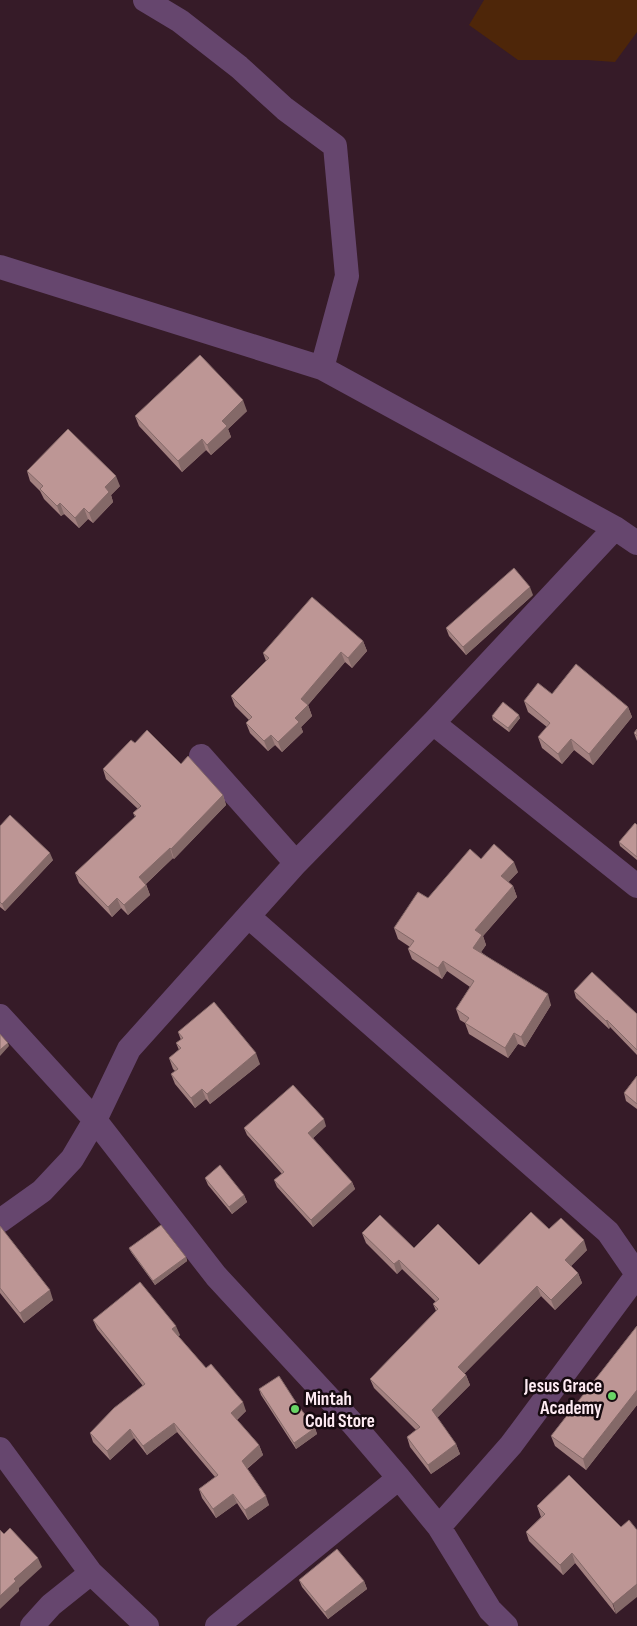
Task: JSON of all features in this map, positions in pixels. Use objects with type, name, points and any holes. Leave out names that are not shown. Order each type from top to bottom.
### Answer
[{"type":"street","points":[[145,0],[180,21],[239,67],[285,109],[335,146],[347,276],[322,368]]},
{"type":"street","points":[[0,267],[322,368],[616,528],[637,543]]},
{"type":"street","points":[[0,1221],[42,1192],[72,1159],[95,1120],[129,1049],[296,864],[433,723],[616,528]]},
{"type":"street","points":[[433,723],[637,886]]},
{"type":"street","points":[[201,756],[296,864]]},
{"type":"street","points":[[249,917],[608,1232],[637,1275],[511,1445],[439,1527]]},
{"type":"street","points":[[0,1016],[95,1120],[216,1276],[352,1423],[399,1478],[439,1527],[490,1610],[506,1626]]},
{"type":"street","points":[[0,1448],[91,1573],[147,1626]]},
{"type":"street","points":[[217,1626],[399,1478]]},
{"type":"street","points":[[32,1626],[51,1605],[91,1573]]},
{"type":"shaded area","points":[[484,0],[637,0],[637,32],[615,62],[518,60],[469,25]]},
{"type":"building","points":[[200,355],[243,400],[222,421],[227,426],[207,445],[202,439],[178,461],[135,416]]},
{"type":"building","points":[[68,429],[116,476],[105,487],[109,492],[89,513],[84,508],[75,518],[60,503],[57,506],[40,489],[43,486],[27,471]]},
{"type":"building","points":[[514,568],[530,587],[463,647],[446,628]]},
{"type":"building","points":[[312,597],[363,641],[348,658],[341,652],[301,699],[308,705],[295,718],[299,722],[278,742],[271,735],[264,741],[246,723],[252,717],[231,696],[269,658],[263,653]]},
{"type":"building","points":[[576,664],[628,707],[589,754],[571,739],[558,754],[538,737],[550,723],[524,701],[538,683],[552,694]]},
{"type":"building","points":[[503,702],[519,715],[508,728],[492,716]]},
{"type":"building","points":[[147,730],[181,764],[188,756],[223,795],[171,849],[139,877],[146,885],[124,905],[117,898],[108,907],[75,873],[136,816],[133,813],[141,806],[103,769],[131,740],[135,743]]},
{"type":"building","points":[[10,815],[50,853],[2,904],[0,902],[0,826]]},
{"type":"building","points":[[635,823],[637,825],[637,857],[619,842]]},
{"type":"building","points":[[494,844],[514,862],[501,876],[513,886],[475,930],[482,935],[473,948],[548,994],[521,1037],[514,1033],[505,1048],[465,1023],[469,1018],[456,1009],[474,981],[443,961],[438,968],[408,949],[414,941],[394,928],[418,892],[428,898],[470,849],[481,859]]},
{"type":"building","points":[[592,972],[637,1014],[637,1050],[574,991]]},
{"type":"building","points":[[214,1002],[256,1053],[207,1094],[202,1089],[191,1098],[171,1074],[178,1069],[169,1058],[181,1048],[176,1043],[183,1038],[178,1032]]},
{"type":"building","points":[[0,1034],[8,1043],[0,1050]]},
{"type":"building","points":[[637,1076],[637,1104],[624,1093]]},
{"type":"building","points":[[293,1085],[324,1119],[308,1133],[352,1182],[311,1220],[274,1180],[284,1172],[244,1128]]},
{"type":"building","points":[[220,1165],[244,1195],[229,1207],[205,1178]]},
{"type":"building","points":[[531,1212],[549,1229],[561,1218],[584,1240],[565,1260],[578,1273],[551,1300],[537,1286],[458,1367],[466,1375],[432,1410],[456,1444],[428,1465],[407,1437],[420,1427],[370,1379],[438,1309],[433,1304],[439,1299],[399,1260],[394,1264],[362,1233],[380,1215],[414,1248],[438,1224],[479,1265]]},
{"type":"building","points":[[161,1225],[186,1257],[153,1281],[129,1248]]},
{"type":"building","points":[[0,1226],[50,1290],[20,1313],[0,1288]]},
{"type":"building","points":[[140,1282],[176,1326],[172,1329],[206,1368],[211,1364],[243,1402],[231,1413],[259,1445],[242,1461],[266,1496],[245,1510],[233,1494],[213,1509],[199,1489],[218,1475],[174,1423],[143,1446],[130,1429],[107,1451],[90,1433],[114,1408],[145,1384],[93,1320]]},
{"type":"building","points":[[637,1326],[637,1390],[583,1459],[551,1436]]},
{"type":"building","points":[[279,1376],[315,1428],[294,1443],[259,1389]]},
{"type":"building","points":[[569,1475],[621,1527],[629,1520],[637,1530],[637,1584],[613,1604],[572,1553],[560,1565],[526,1532],[545,1514],[537,1506]]},
{"type":"building","points":[[10,1528],[38,1558],[14,1579],[16,1581],[0,1596],[0,1530],[4,1534]]},
{"type":"building","points":[[337,1549],[364,1581],[325,1612],[299,1580]]},
{"type":"place","name":"Jesus Grace Academy","points":[[612,1396]]},
{"type":"place","name":"Mintah Cold Store","points":[[295,1409]]}]
